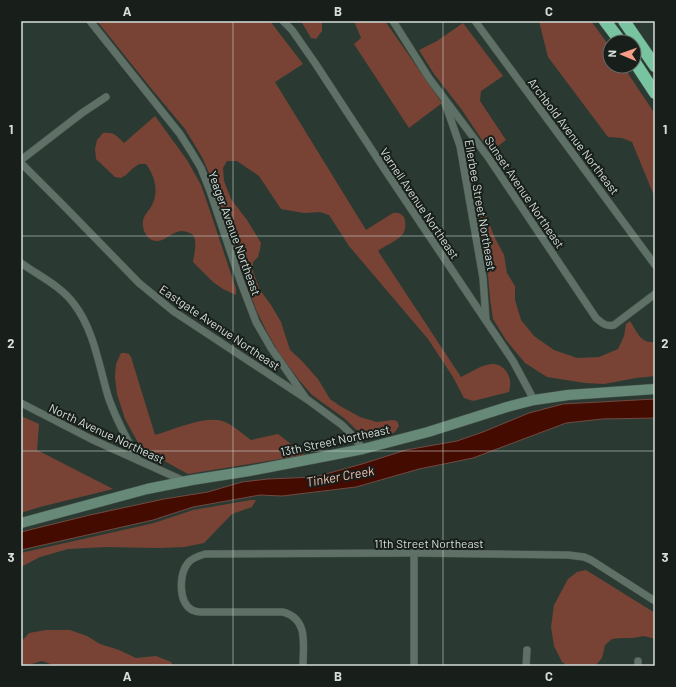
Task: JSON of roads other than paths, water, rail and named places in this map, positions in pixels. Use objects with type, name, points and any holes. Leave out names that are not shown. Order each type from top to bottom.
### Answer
[{"type":"highway","points":[[605,21],[614,34]]},
{"type":"highway","points":[[624,21],[655,66]]},
{"type":"highway","points":[[642,73],[655,93]]},
{"type":"street","name":"Yeager Avenue Northeast","points":[[90,21],[180,134],[201,168],[256,322],[271,348],[308,400]]},
{"type":"street","name":"Varnell Avenue Northeast","points":[[284,21],[315,63],[513,361],[534,400]]},
{"type":"street","name":"Sunset Avenue Northeast","points":[[393,21],[429,78],[488,158],[596,318],[607,325],[614,325],[655,294]]},
{"type":"street","name":"Archbold Avenue Northeast","points":[[475,21],[655,265]]},
{"type":"street","name":"Ellerbee Street Northeast","points":[[442,95],[460,146],[483,278],[486,322]]},
{"type":"street","points":[[21,162],[106,97]]},
{"type":"street","name":"Eastgate Avenue Northeast","points":[[21,162],[151,294],[173,311],[308,400],[342,425],[363,449]]},
{"type":"street","points":[[21,263],[58,288],[74,304],[81,315],[90,334],[108,397],[127,440],[138,460]]},
{"type":"street","name":"13th Street Northeast","points":[[21,523],[148,489],[184,481],[249,471],[363,449],[428,432],[534,400],[568,395],[655,389]]},
{"type":"street","name":"North Avenue Northeast","points":[[21,403],[91,439],[184,481]]},
{"type":"street","points":[[414,553],[414,666]]},
{"type":"street","name":"11th Street Northeast","points":[[303,666],[302,629],[296,618],[283,612],[201,612],[191,610],[184,601],[181,585],[184,569],[192,560],[205,554],[414,553],[579,556],[591,560],[655,601]]},
{"type":"street","points":[[526,666],[527,650]]},
{"type":"water","name":"Tinker Creek","points":[[655,399],[655,418],[602,419],[566,423],[473,458],[419,469],[356,487],[282,496],[260,495],[193,507],[153,520],[21,550],[21,532],[90,515],[164,499],[208,492],[242,482],[268,479],[315,477],[406,450],[457,441],[529,413],[563,404]]}]
